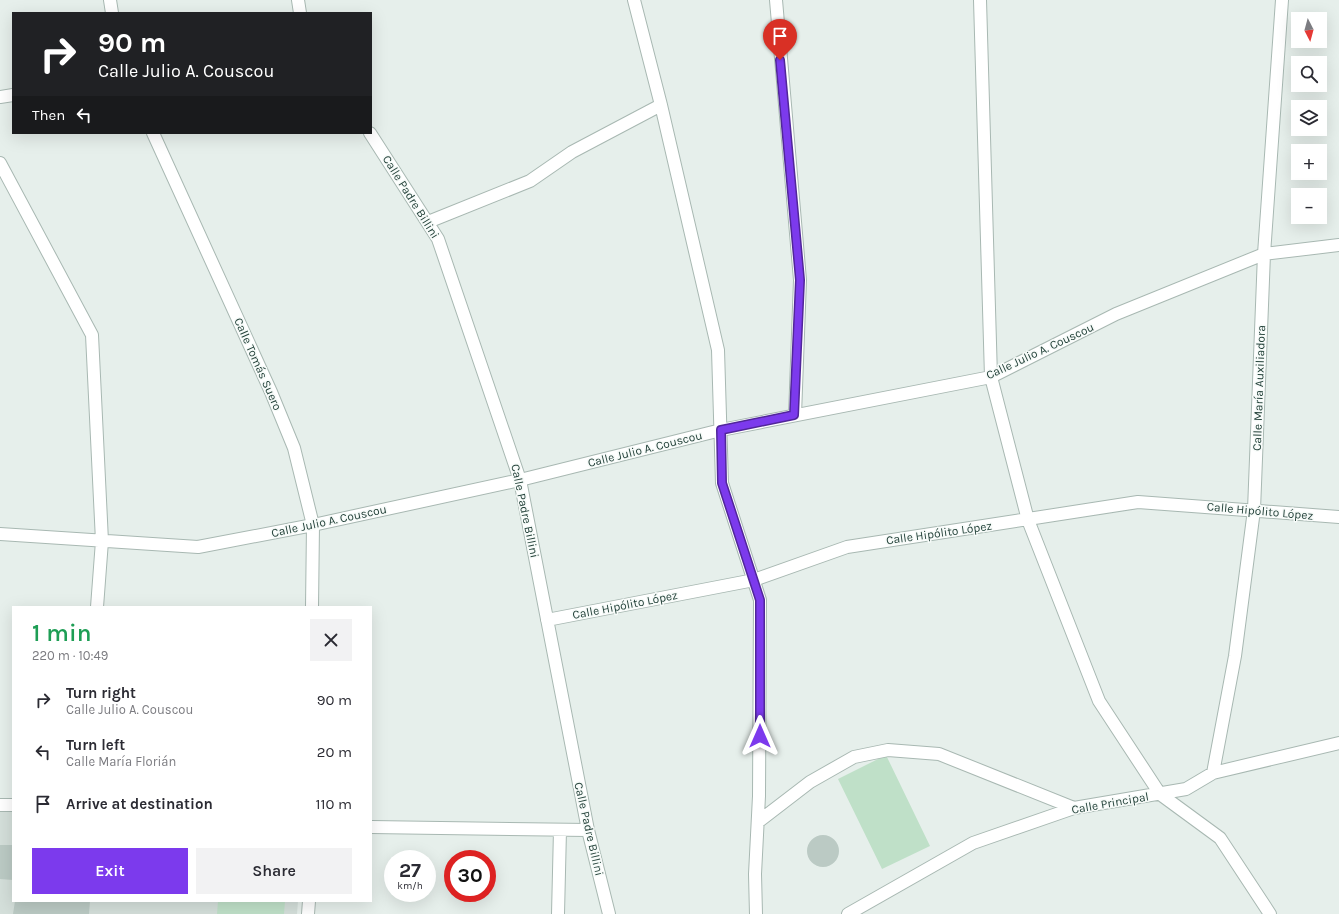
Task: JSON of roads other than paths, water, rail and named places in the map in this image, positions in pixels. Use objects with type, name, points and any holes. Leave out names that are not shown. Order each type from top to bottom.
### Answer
[{"type":"street","points":[[110,0],[112,12]]},
{"type":"street","points":[[298,0],[300,12]]},
{"type":"street","points":[[634,0],[661,105],[718,350],[722,483],[760,600],[756,914]]},
{"type":"street","points":[[776,0],[800,280],[794,415]]},
{"type":"street","points":[[980,0],[991,377],[1028,520],[1099,700],[1160,794],[1220,838],[1270,914]]},
{"type":"street","name":"Calle María Auxiliadora","points":[[1213,773],[1235,656],[1254,510],[1264,254],[1282,0]]},
{"type":"street","points":[[0,97],[12,95]]},
{"type":"street","points":[[428,222],[530,181],[572,152],[661,105]]},
{"type":"street","name":"Calle Tomás Suero","points":[[152,134],[271,392],[294,448],[313,525],[312,606]]},
{"type":"street","name":"Calle Padre Billini","points":[[371,134],[438,239],[520,480],[588,830],[609,914]]},
{"type":"street","points":[[0,163],[92,335],[102,541],[97,606]]},
{"type":"street","name":"Calle Julio A. Couscou","points":[[0,534],[198,547],[313,525],[520,480],[721,430],[991,377],[1116,314],[1264,254],[1339,245]]},
{"type":"street","name":"Calle Hipólito López","points":[[547,620],[754,580],[847,547],[1138,502],[1339,517]]},
{"type":"street","name":"Calle Principal","points":[[848,914],[973,843],[1074,808],[1186,789],[1213,773],[1339,743]]},
{"type":"street","points":[[758,822],[810,782],[854,757],[888,750],[939,754],[1074,808]]},
{"type":"street","points":[[0,805],[12,805]]},
{"type":"street","points":[[372,827],[588,830]]},
{"type":"street","points":[[558,914],[560,830]]},
{"type":"street","points":[[308,914],[309,902]]}]
